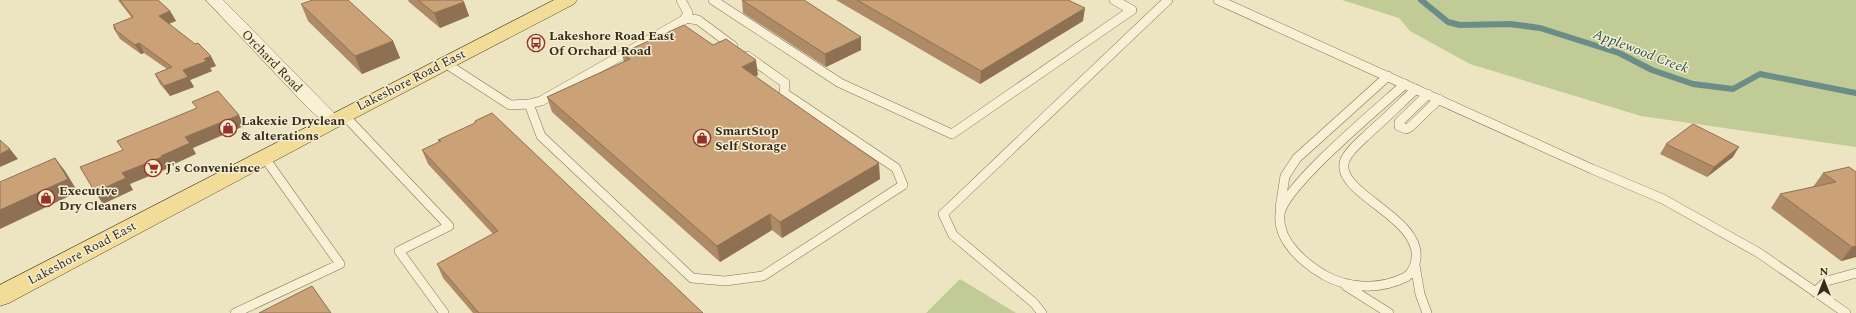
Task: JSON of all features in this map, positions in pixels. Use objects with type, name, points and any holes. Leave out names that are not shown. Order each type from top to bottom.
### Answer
[{"type":"main road","name":"Lakeshore Road East","points":[[0,296],[338,118],[568,0]]},
{"type":"street","name":"Orchard Road","points":[[214,0],[314,104],[338,118]]},
{"type":"lane","points":[[445,63],[510,105],[529,104],[541,101],[685,18],[688,13],[681,0]]},
{"type":"lane","points":[[713,0],[840,83],[952,134],[1132,10],[1114,0]]},
{"type":"lane","points":[[1042,313],[1034,303],[952,235],[943,214],[1168,0]]},
{"type":"lane","points":[[1218,0],[1663,199],[1759,254],[1846,313]]},
{"type":"lane","points":[[529,104],[541,136],[692,278],[725,281],[763,276],[904,185],[896,168],[784,93],[785,83],[698,20],[685,18]]},
{"type":"lane","points":[[1388,76],[1297,158],[1285,176],[1281,195],[1280,214],[1283,231],[1288,243],[1294,251],[1313,268],[1367,298],[1389,313]]},
{"type":"lane","points":[[1280,214],[1287,197],[1308,173],[1405,84]]},
{"type":"lane","points":[[1416,89],[1353,149],[1345,161],[1344,169],[1353,186],[1391,214],[1407,231],[1415,248],[1415,265],[1420,294],[1427,313]]},
{"type":"lane","points":[[1428,94],[1399,122],[1399,126],[1408,128],[1439,100]]},
{"type":"lane","points":[[338,118],[449,226],[399,251],[444,313]]},
{"type":"lane","points":[[235,313],[340,264],[264,157]]},
{"type":"lane","points":[[1336,280],[1364,286],[1387,285],[1408,276],[1415,265]]},
{"type":"lane","points":[[1815,292],[1827,281],[1856,273]]},
{"type":"green space","points":[[1342,0],[1856,0],[1856,147],[1641,116],[1470,64],[1410,31],[1399,18]]},
{"type":"green space","points":[[960,279],[1016,313],[926,313]]},
{"type":"building","points":[[120,0],[158,0],[170,11],[159,16],[195,44],[198,43],[211,56],[204,59],[207,61],[183,70],[188,77],[164,86],[155,74],[172,67],[139,43],[135,45],[114,29],[116,28],[113,25],[133,17]]},
{"type":"building","points":[[313,0],[348,0],[393,41],[355,56],[301,4]]},
{"type":"building","points":[[418,0],[462,0],[464,2],[434,13]]},
{"type":"building","points":[[742,0],[804,0],[861,37],[825,54]]},
{"type":"building","points":[[857,0],[1068,0],[1085,8],[981,71]]},
{"type":"building","name":"SmartStop Self Storage","points":[[684,25],[713,45],[726,39],[756,60],[742,67],[879,163],[780,222],[770,214],[717,246],[547,97],[630,59],[622,53]]},
{"type":"building","points":[[218,91],[239,115],[185,137],[190,143],[161,156],[162,157],[122,173],[126,178],[95,192],[80,167],[123,150],[117,141],[197,108],[192,102]]},
{"type":"building","points":[[492,113],[703,313],[479,313],[437,264],[498,231],[422,150],[441,141],[438,140],[475,123],[475,121]]},
{"type":"building","points":[[1693,124],[1739,147],[1714,167],[1666,144]]},
{"type":"building","points":[[0,140],[10,149],[0,154]]},
{"type":"building","points":[[55,158],[68,179],[0,210],[0,182]]},
{"type":"building","points":[[1849,167],[1856,172],[1856,246],[1852,247],[1780,194],[1836,182],[1823,173]]},
{"type":"building","points":[[312,286],[331,313],[259,313]]},
{"type":"waterway","name":"Applewood Creek","points":[[1421,0],[1448,22],[1460,25],[1510,24],[1540,28],[1619,53],[1652,70],[1693,84],[1733,89],[1760,74],[1856,93]]},
{"type":"place","name":"Lakeshore Road East Of Orchard Road","points":[[536,43]]},
{"type":"place","name":"Lakexie Dryclean & alterations","points":[[228,128]]},
{"type":"place","name":"SmartStop Self Storage","points":[[702,138]]},
{"type":"place","name":"J's Convenience","points":[[153,168]]},
{"type":"place","name":"Executive Dry Cleaners","points":[[46,198]]}]
